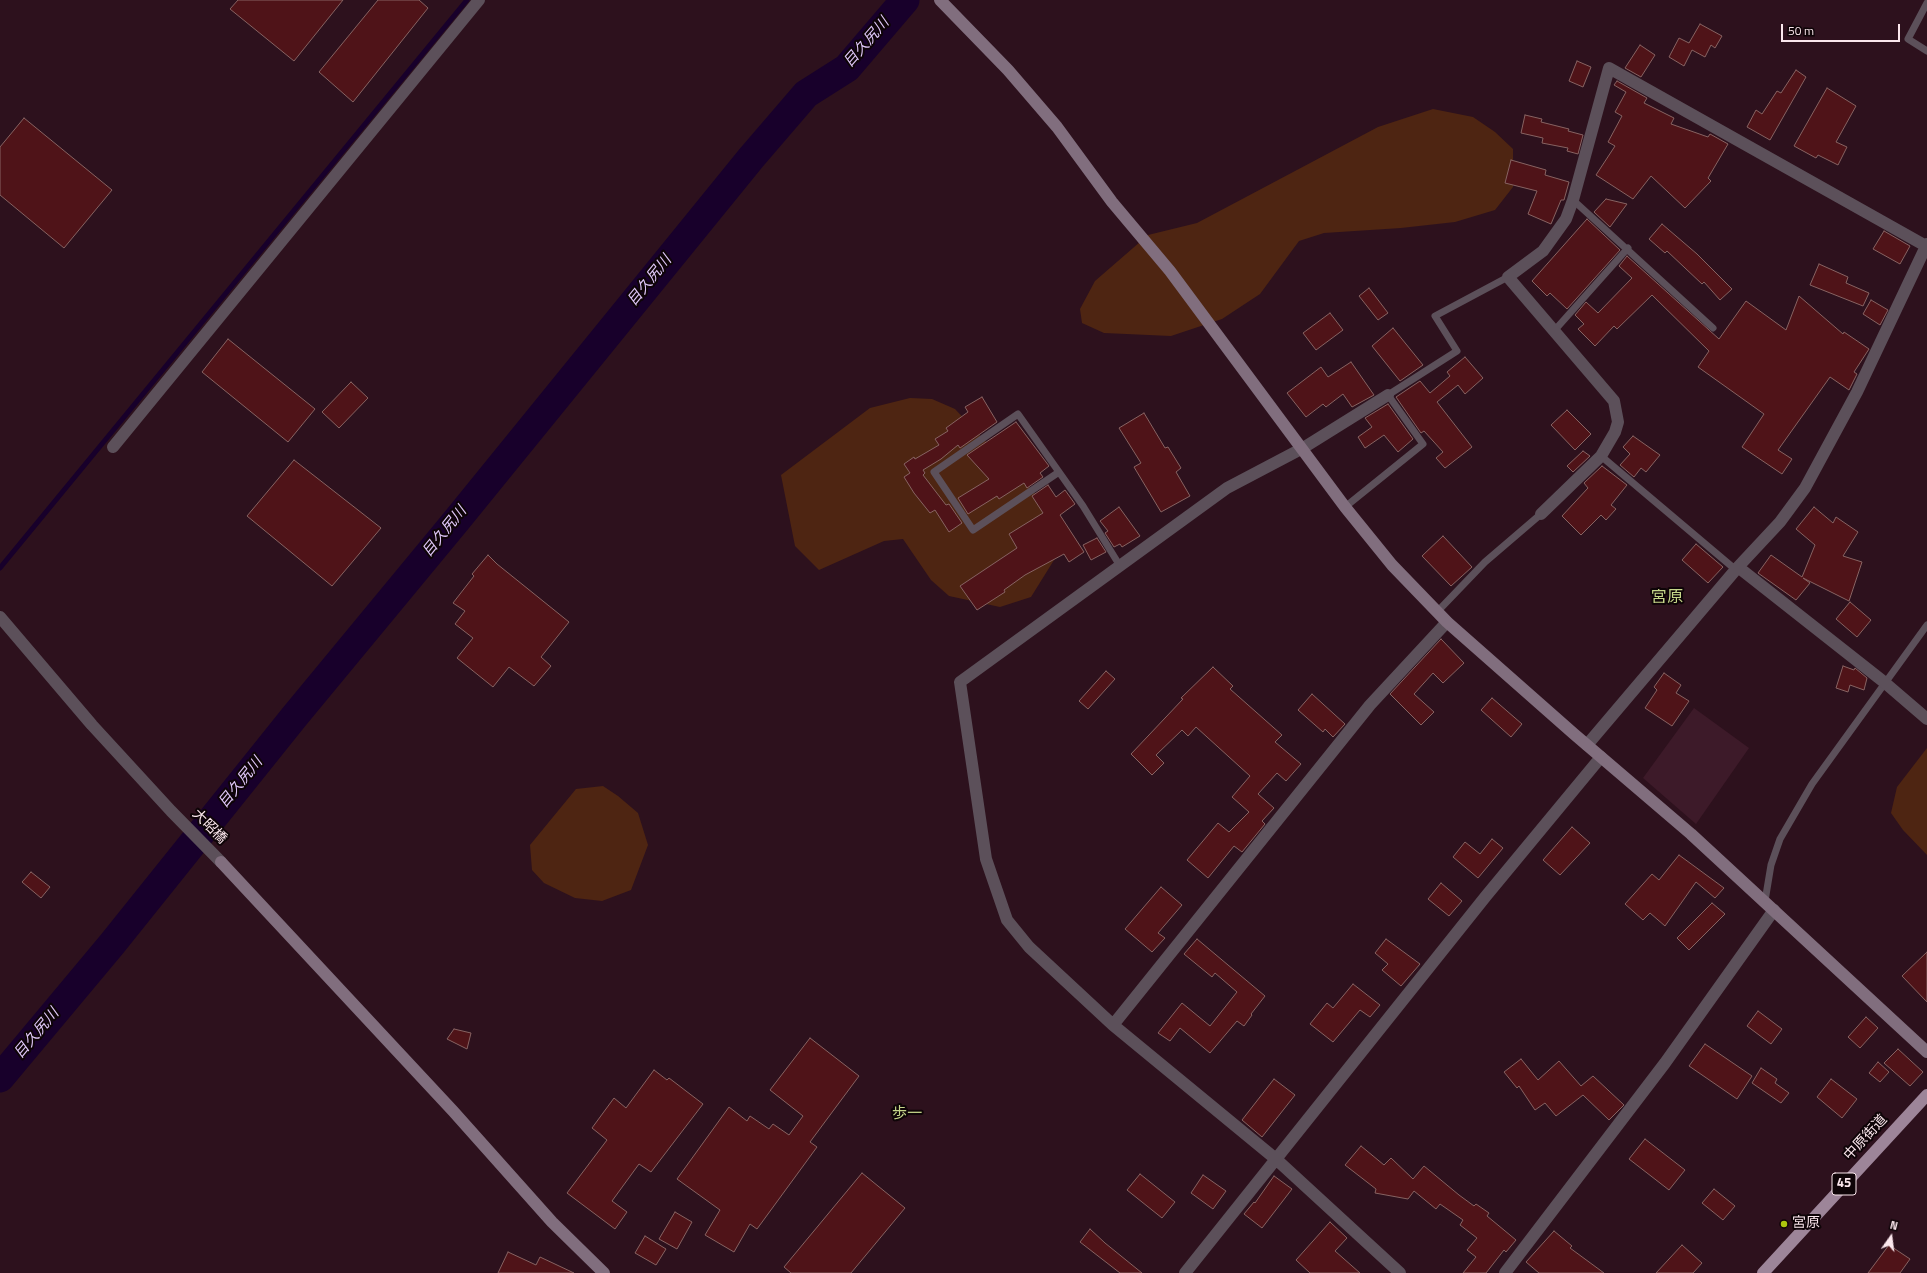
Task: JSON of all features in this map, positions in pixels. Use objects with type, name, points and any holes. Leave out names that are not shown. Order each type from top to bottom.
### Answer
[{"type":"main road","name":"中原街道","points":[[1763,1273],[1927,1095]]},
{"type":"street","points":[[113,447],[479,0]]},
{"type":"street","points":[[940,0],[1008,70],[1057,127],[1112,202],[1175,277],[1303,448],[1345,507],[1392,565],[1447,622],[1691,834],[1927,1052]]},
{"type":"street","points":[[1541,514],[1601,456],[1615,432],[1618,422],[1614,402],[1508,276],[1543,251],[1566,219],[1573,200],[1609,68],[1926,245],[1857,392],[1805,488],[1780,522],[1737,568],[1587,745]]},
{"type":"street","points":[[1388,395],[1303,448],[1227,488],[960,682],[986,860],[1007,920],[1029,947],[1113,1025],[1277,1160],[1400,1273]]},
{"type":"street","points":[[1737,568],[1884,682],[1927,719]]},
{"type":"street","name":"大昭橋","points":[[0,617],[92,726],[222,862],[454,1111],[552,1222],[604,1273]]},
{"type":"street","points":[[1113,1025],[1370,705],[1447,622]]},
{"type":"street","points":[[1185,1273],[1277,1160],[1491,890],[1601,757]]},
{"type":"street","points":[[1508,1272],[1665,1063],[1774,910]]},
{"type":"lane","points":[[1927,3],[1908,39],[1927,51]]},
{"type":"lane","points":[[1573,200],[1628,248],[1713,328]]},
{"type":"lane","points":[[1554,331],[1628,248]]},
{"type":"lane","points":[[1345,507],[1423,444],[1388,395],[1457,352],[1435,316],[1508,276]]},
{"type":"lane","points":[[1059,472],[973,530],[934,472],[1018,414],[1059,472],[1120,566]]},
{"type":"lane","points":[[1601,456],[1737,568]]},
{"type":"lane","points":[[1437,612],[1485,562],[1541,514]]},
{"type":"lane","points":[[1765,901],[1772,866],[1780,839],[1812,784],[1884,682],[1927,625]]},
{"type":"shaded area","points":[[1433,109],[1473,117],[1495,132],[1513,149],[1513,187],[1495,210],[1455,222],[1401,228],[1324,233],[1299,241],[1260,294],[1222,319],[1171,336],[1104,333],[1082,323],[1080,309],[1095,281],[1148,235],[1197,223],[1378,127]]},
{"type":"shaded area","points":[[910,398],[932,399],[955,409],[1046,505],[1064,544],[1031,597],[1000,607],[949,596],[931,580],[903,539],[884,541],[819,570],[795,546],[781,475],[870,408]]},
{"type":"shaded area","points":[[1694,708],[1749,748],[1696,824],[1643,778]]},
{"type":"shaded area","points":[[1927,748],[1927,855],[1903,830],[1891,813],[1897,787]]},
{"type":"shaded area","points":[[603,786],[618,796],[638,813],[648,845],[631,890],[602,901],[575,898],[544,883],[532,870],[530,845],[576,789]]},
{"type":"building","points":[[238,0],[343,0],[294,61],[230,9]]},
{"type":"building","points":[[378,0],[419,0],[428,8],[353,102],[319,72]]},
{"type":"building","points":[[1700,24],[1722,36],[1715,48],[1711,45],[1705,57],[1692,50],[1684,66],[1669,57],[1679,38],[1689,43]]},
{"type":"building","points":[[1640,45],[1655,55],[1641,77],[1625,68]]},
{"type":"building","points":[[1577,61],[1591,67],[1583,87],[1569,81]]},
{"type":"building","points":[[1796,70],[1806,77],[1770,140],[1747,127],[1756,110],[1762,114],[1777,91],[1781,93]]},
{"type":"building","points":[[1617,81],[1647,98],[1644,103],[1674,118],[1671,124],[1708,137],[1710,134],[1728,144],[1708,178],[1711,181],[1685,208],[1651,176],[1633,199],[1596,175],[1615,146],[1608,142],[1622,116],[1615,112],[1626,92],[1614,85]]},
{"type":"building","points":[[1827,88],[1856,106],[1836,142],[1847,147],[1838,165],[1818,155],[1816,158],[1794,146]]},
{"type":"building","points":[[1525,115],[1542,119],[1541,122],[1569,129],[1568,131],[1583,135],[1578,154],[1567,151],[1568,148],[1542,143],[1543,138],[1521,133]]},
{"type":"building","points":[[24,118],[112,190],[64,248],[0,195],[0,147]]},
{"type":"building","points":[[1511,160],[1546,170],[1545,175],[1569,182],[1564,200],[1561,200],[1551,224],[1528,214],[1537,191],[1505,183]]},
{"type":"building","points":[[1606,199],[1627,204],[1610,227],[1594,212]]},
{"type":"building","points":[[1587,219],[1620,250],[1567,309],[1550,293],[1547,296],[1532,281]]},
{"type":"building","points":[[1662,224],[1697,254],[1732,289],[1720,300],[1704,282],[1702,284],[1667,251],[1665,253],[1649,239]]},
{"type":"building","points":[[1884,231],[1910,246],[1900,264],[1873,249]]},
{"type":"building","points":[[1627,256],[1719,339],[1746,301],[1786,330],[1799,296],[1843,334],[1844,332],[1869,349],[1854,372],[1857,374],[1849,390],[1830,377],[1778,450],[1792,459],[1782,474],[1742,447],[1764,414],[1698,367],[1709,351],[1652,295],[1617,329],[1614,326],[1595,346],[1578,329],[1584,324],[1575,315],[1586,302],[1598,313],[1632,278],[1619,266]]},
{"type":"building","points":[[1819,264],[1848,277],[1846,283],[1869,293],[1863,306],[1810,285]]},
{"type":"building","points":[[1369,288],[1388,313],[1378,320],[1359,296]]},
{"type":"building","points":[[1871,300],[1888,310],[1880,325],[1863,314]]},
{"type":"building","points":[[1330,313],[1343,330],[1316,350],[1303,333]]},
{"type":"building","points":[[1393,328],[1423,365],[1400,381],[1372,346]]},
{"type":"building","points":[[228,339],[315,409],[288,442],[202,372]]},
{"type":"building","points":[[1465,357],[1483,378],[1465,394],[1458,385],[1437,402],[1472,447],[1445,468],[1436,458],[1443,452],[1424,431],[1421,433],[1396,397],[1420,381],[1430,393],[1450,376],[1447,372]]},
{"type":"building","points":[[1351,362],[1374,395],[1352,407],[1343,394],[1326,407],[1323,404],[1306,417],[1287,393],[1321,367],[1328,377]]},
{"type":"building","points":[[351,382],[368,398],[339,428],[322,412]]},
{"type":"building","points":[[982,397],[997,422],[960,448],[958,445],[941,459],[923,470],[925,473],[923,475],[946,505],[949,504],[962,523],[949,532],[935,510],[930,513],[914,493],[904,477],[910,473],[904,464],[914,457],[915,459],[939,445],[935,439],[948,431],[946,428],[968,412],[965,407]]},
{"type":"building","points":[[1388,404],[1413,439],[1398,452],[1384,435],[1365,448],[1358,437],[1372,427],[1365,418]]},
{"type":"building","points":[[1567,410],[1591,434],[1575,450],[1551,425]]},
{"type":"building","points":[[1144,413],[1165,448],[1168,447],[1181,468],[1176,472],[1190,496],[1161,512],[1134,467],[1141,463],[1119,428]]},
{"type":"building","points":[[1016,422],[1049,466],[1040,473],[1043,477],[1027,488],[1024,483],[999,499],[997,496],[968,514],[958,498],[989,479],[967,455]]},
{"type":"building","points":[[1633,436],[1660,455],[1646,472],[1641,468],[1634,477],[1620,465],[1630,454],[1623,447]]},
{"type":"building","points":[[1583,451],[1590,456],[1573,472],[1567,466]]},
{"type":"building","points":[[294,460],[381,528],[332,586],[247,516]]},
{"type":"building","points":[[1602,466],[1627,485],[1611,505],[1616,509],[1606,520],[1601,515],[1581,535],[1562,516],[1588,488],[1584,483]]},
{"type":"building","points":[[1048,485],[1056,497],[1065,490],[1075,504],[1060,515],[1084,552],[1069,562],[1064,554],[1025,575],[1004,590],[1005,592],[977,610],[960,586],[1017,548],[1009,534],[1043,513],[1032,496]]},
{"type":"building","points":[[1119,507],[1140,536],[1122,547],[1120,544],[1114,547],[1105,533],[1108,531],[1100,521]]},
{"type":"building","points":[[1814,507],[1833,523],[1836,517],[1858,532],[1843,556],[1862,562],[1849,601],[1803,578],[1810,583],[1796,600],[1758,573],[1771,555],[1802,577],[1815,545],[1796,529]]},
{"type":"building","points":[[1443,536],[1472,567],[1451,586],[1422,556]]},
{"type":"building","points":[[1097,538],[1106,552],[1091,560],[1083,545]]},
{"type":"building","points":[[1696,544],[1723,567],[1708,583],[1682,560]]},
{"type":"building","points":[[488,555],[569,622],[541,657],[551,666],[534,686],[509,667],[493,687],[457,658],[473,638],[455,624],[465,611],[453,603],[474,576],[472,574]]},
{"type":"building","points":[[1850,602],[1871,620],[1857,637],[1836,619]]},
{"type":"building","points":[[1441,639],[1464,663],[1443,683],[1433,673],[1414,694],[1434,712],[1421,725],[1390,694]]},
{"type":"building","points":[[1843,666],[1854,670],[1855,668],[1867,678],[1864,690],[1850,685],[1848,692],[1836,688]]},
{"type":"building","points":[[1213,667],[1233,686],[1230,689],[1282,735],[1275,742],[1301,764],[1286,781],[1277,773],[1258,794],[1274,808],[1262,821],[1265,824],[1242,852],[1234,846],[1208,878],[1187,860],[1218,823],[1229,832],[1249,812],[1232,797],[1250,776],[1196,727],[1188,736],[1182,730],[1156,755],[1164,763],[1152,775],[1131,754],[1183,699],[1181,698]]},
{"type":"building","points":[[1106,671],[1115,679],[1088,709],[1079,701]]},
{"type":"building","points":[[1664,673],[1681,685],[1676,693],[1689,701],[1672,726],[1645,708],[1657,690],[1654,687]]},
{"type":"building","points":[[1312,694],[1345,724],[1333,737],[1325,729],[1323,732],[1298,710]]},
{"type":"building","points":[[1492,698],[1522,724],[1511,737],[1481,710]]},
{"type":"building","points":[[1572,827],[1590,843],[1560,875],[1543,860]]},
{"type":"building","points":[[1492,839],[1503,848],[1478,878],[1453,857],[1465,842],[1480,854]]},
{"type":"building","points":[[1679,855],[1724,888],[1715,898],[1696,882],[1665,926],[1650,913],[1643,920],[1625,904],[1652,874],[1659,880]]},
{"type":"building","points":[[31,872],[50,887],[41,898],[22,882]]},
{"type":"building","points":[[1441,883],[1462,901],[1449,916],[1428,899]]},
{"type":"building","points":[[1161,887],[1182,905],[1158,933],[1165,938],[1152,952],[1125,929]]},
{"type":"building","points":[[1712,903],[1725,914],[1689,950],[1677,938]]},
{"type":"building","points":[[1197,939],[1265,996],[1244,1026],[1237,1021],[1210,1053],[1180,1028],[1170,1041],[1158,1033],[1182,1003],[1210,1026],[1237,992],[1215,973],[1212,977],[1184,954]]},
{"type":"building","points":[[1386,939],[1420,964],[1401,986],[1382,970],[1388,964],[1375,953]]},
{"type":"building","points":[[1927,952],[1927,1002],[1902,976]]},
{"type":"building","points":[[1353,984],[1380,1005],[1370,1017],[1360,1010],[1333,1042],[1310,1024],[1327,1003],[1333,1008]]},
{"type":"building","points":[[1758,1011],[1782,1029],[1771,1044],[1747,1026]]},
{"type":"building","points":[[1866,1017],[1878,1028],[1860,1048],[1848,1037]]},
{"type":"building","points":[[454,1029],[471,1033],[467,1049],[447,1039]]},
{"type":"building","points":[[810,1038],[859,1076],[810,1142],[817,1147],[757,1229],[750,1224],[734,1252],[705,1235],[720,1210],[677,1179],[729,1107],[747,1121],[750,1116],[769,1129],[773,1124],[789,1135],[803,1116],[770,1090]]},
{"type":"building","points":[[1705,1044],[1752,1076],[1737,1099],[1689,1066]]},
{"type":"building","points":[[1898,1049],[1923,1072],[1910,1086],[1884,1063]]},
{"type":"building","points":[[1521,1059],[1538,1080],[1559,1061],[1581,1086],[1593,1076],[1624,1105],[1609,1120],[1583,1095],[1556,1116],[1545,1103],[1535,1110],[1519,1086],[1517,1088],[1504,1072]]},
{"type":"building","points":[[1878,1062],[1889,1072],[1880,1082],[1869,1073]]},
{"type":"building","points":[[1761,1068],[1777,1079],[1775,1083],[1789,1093],[1781,1103],[1752,1083]]},
{"type":"building","points":[[654,1070],[667,1080],[669,1078],[703,1104],[651,1172],[639,1164],[612,1201],[627,1212],[615,1229],[567,1193],[607,1140],[592,1128],[614,1098],[626,1108]]},
{"type":"building","points":[[1274,1079],[1295,1095],[1262,1137],[1242,1120]]},
{"type":"building","points":[[1831,1079],[1857,1099],[1842,1118],[1817,1097]]},
{"type":"building","points":[[1645,1139],[1685,1170],[1669,1190],[1629,1159]]},
{"type":"building","points":[[1361,1146],[1384,1165],[1391,1158],[1413,1179],[1424,1166],[1474,1206],[1476,1204],[1489,1213],[1487,1216],[1516,1240],[1506,1252],[1504,1250],[1486,1273],[1463,1273],[1476,1257],[1467,1250],[1477,1238],[1460,1225],[1463,1220],[1440,1204],[1436,1209],[1414,1191],[1408,1199],[1375,1193],[1376,1189],[1345,1165]]},
{"type":"building","points":[[862,1173],[905,1208],[851,1273],[791,1273],[784,1267]]},
{"type":"building","points":[[1140,1174],[1175,1202],[1162,1218],[1127,1190]]},
{"type":"building","points":[[1203,1175],[1226,1191],[1213,1209],[1191,1193]]},
{"type":"building","points":[[1274,1176],[1292,1189],[1262,1228],[1244,1214],[1254,1202],[1255,1203]]},
{"type":"building","points":[[1714,1189],[1735,1206],[1723,1220],[1702,1203]]},
{"type":"building","points":[[675,1212],[692,1222],[677,1249],[659,1239]]},
{"type":"building","points":[[1330,1222],[1347,1238],[1335,1251],[1360,1273],[1310,1273],[1296,1260]]},
{"type":"building","points":[[1090,1229],[1142,1273],[1120,1273],[1080,1242]]},
{"type":"building","points":[[1554,1231],[1572,1246],[1570,1248],[1604,1273],[1539,1273],[1526,1262]]},
{"type":"building","points":[[645,1236],[666,1249],[656,1265],[635,1253]]},
{"type":"building","points":[[1682,1245],[1702,1263],[1693,1273],[1656,1273]]},
{"type":"building","points":[[1889,1245],[1910,1259],[1900,1273],[1868,1273]]},
{"type":"building","points":[[508,1252],[536,1265],[540,1257],[574,1273],[498,1273]]},
{"type":"waterway","points":[[0,568],[467,0]]},
{"type":"waterway","name":"目久尻川","points":[[0,1078],[112,944],[294,717],[456,521],[751,158],[806,94],[847,68],[905,0]]},
{"type":"place","name":"宮原","points":[[1784,1224]]},
{"type":"district","name":"宮原","points":[[1667,598]]},
{"type":"district","name":"歩一","points":[[907,1114]]}]
